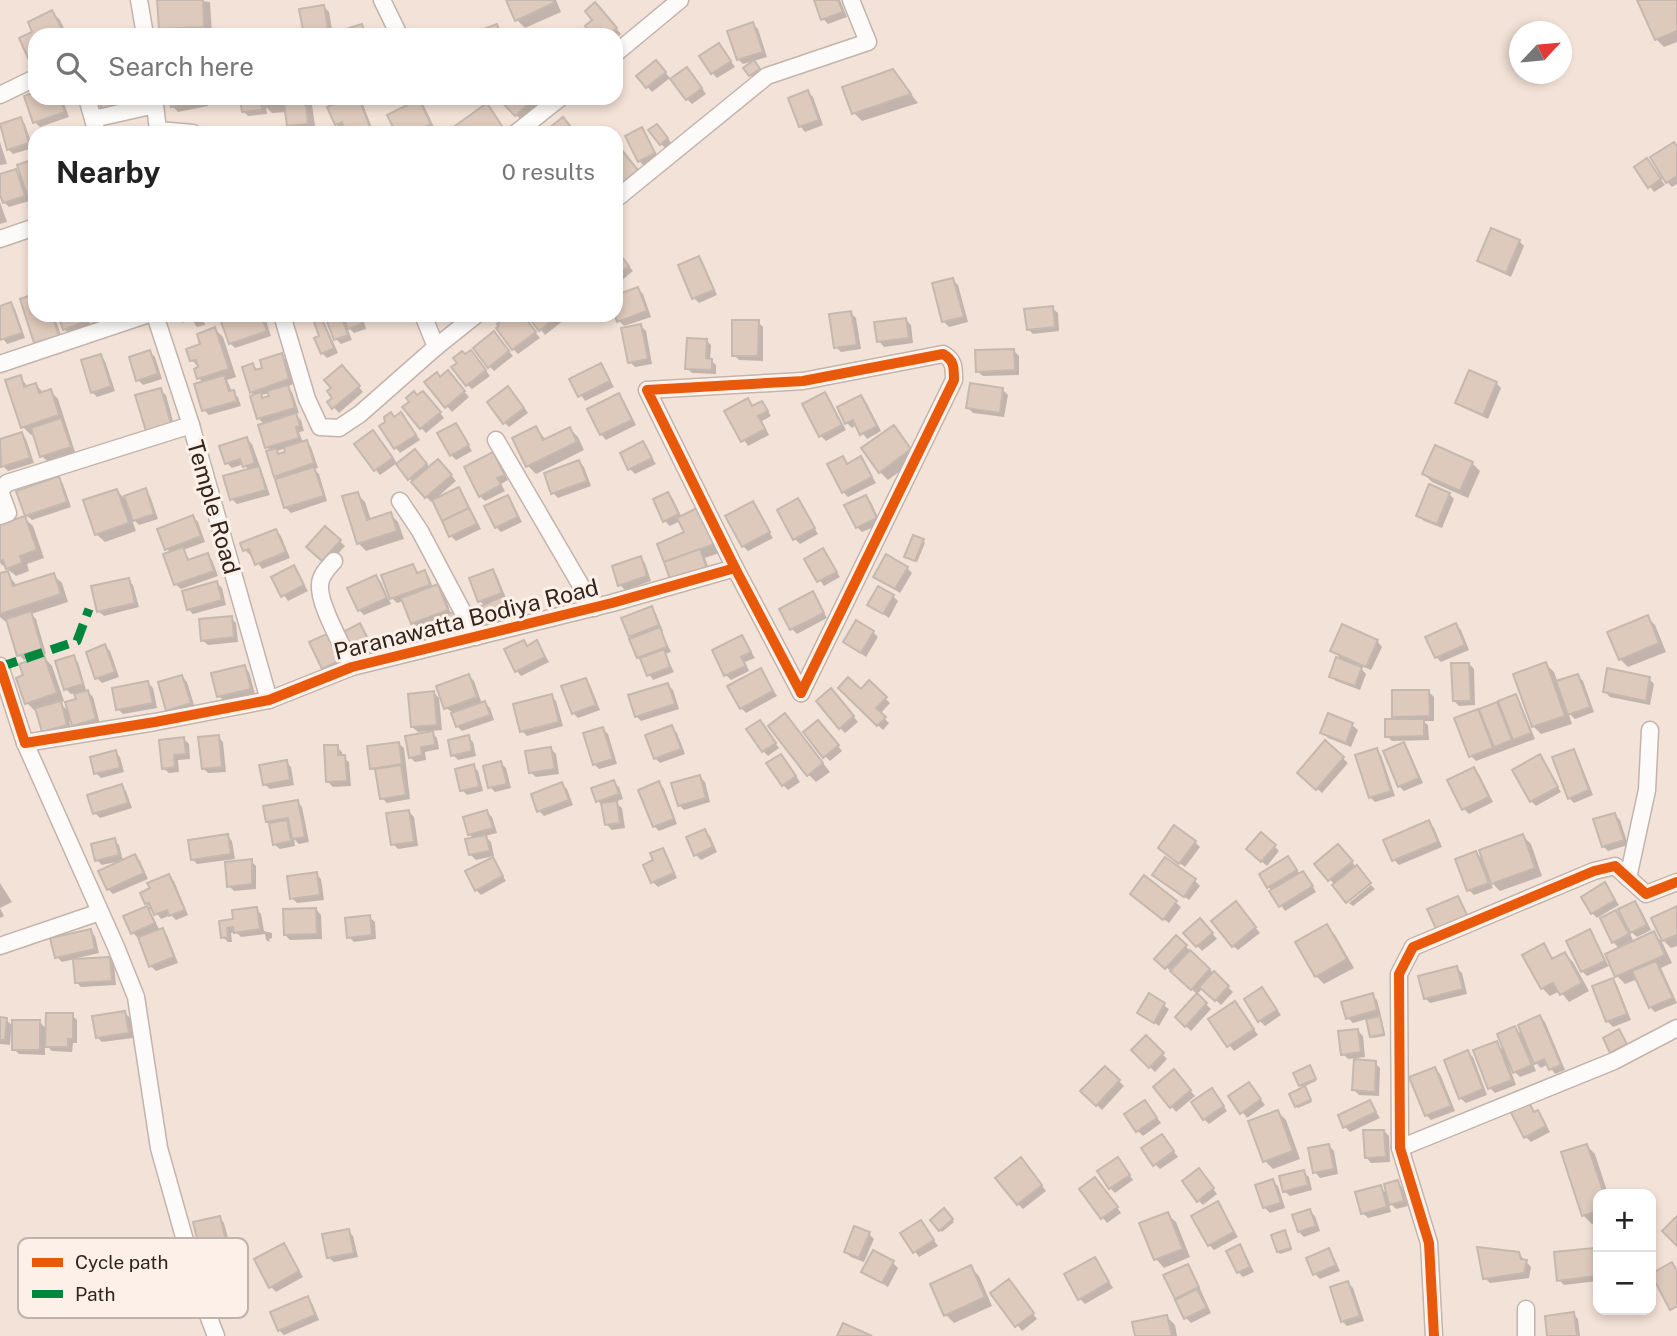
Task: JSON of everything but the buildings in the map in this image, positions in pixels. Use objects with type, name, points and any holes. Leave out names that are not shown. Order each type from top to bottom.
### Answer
[{"type":"street","points":[[139,0],[144,28]]},
{"type":"street","points":[[382,0],[396,28]]},
{"type":"street","points":[[623,47],[680,0]]},
{"type":"street","points":[[623,194],[767,76],[868,42],[851,0]]},
{"type":"street","points":[[0,95],[28,81]]},
{"type":"street","points":[[89,105],[95,126],[145,105]]},
{"type":"street","points":[[155,105],[158,126]]},
{"type":"street","points":[[525,126],[551,105]]},
{"type":"street","points":[[0,239],[28,229]]},
{"type":"street","points":[[0,364],[125,322]]},
{"type":"street","name":"Temple Road","points":[[157,322],[191,425],[269,700]]},
{"type":"street","points":[[284,322],[307,399],[320,427],[339,428],[360,414],[467,322]]},
{"type":"street","points":[[426,322],[436,347]]},
{"type":"street","points":[[943,354],[950,358],[954,367],[954,380],[801,693],[735,568],[647,390],[803,381],[943,354]]},
{"type":"street","points":[[0,516],[8,513],[0,491],[7,483],[191,425]]},
{"type":"street","points":[[496,440],[594,608]]},
{"type":"street","points":[[400,501],[439,565],[476,637]]},
{"type":"street","points":[[334,561],[319,583],[321,598],[352,667]]},
{"type":"street","name":"Paranawatta Bodiya Road","points":[[25,743],[269,700],[352,667],[594,608],[735,568]]},
{"type":"street","points":[[0,666],[25,743],[136,997],[159,1148],[184,1238]]},
{"type":"street","points":[[1629,878],[1647,790],[1650,730]]},
{"type":"street","points":[[1434,1336],[1429,1243],[1400,1148],[1399,974],[1413,947],[1594,871],[1615,866],[1646,894],[1677,882]]},
{"type":"street","points":[[0,946],[100,912]]},
{"type":"street","points":[[1400,1148],[1614,1061],[1677,1028]]},
{"type":"street","points":[[1525,1336],[1526,1309]]},
{"type":"street","points":[[209,1318],[216,1336]]},
{"type":"marked path","points":[[0,667],[77,641],[89,609]]},
{"type":"cycle path","points":[[735,568],[647,390],[803,381],[943,354],[951,361],[954,380],[801,693]]},
{"type":"cycle path","points":[[0,666],[25,743],[269,700],[352,667],[612,603],[735,568],[801,693]]},
{"type":"cycle path","points":[[1434,1336],[1429,1243],[1400,1148],[1399,974],[1413,947],[1594,871],[1615,866],[1646,894],[1677,882]]}]
